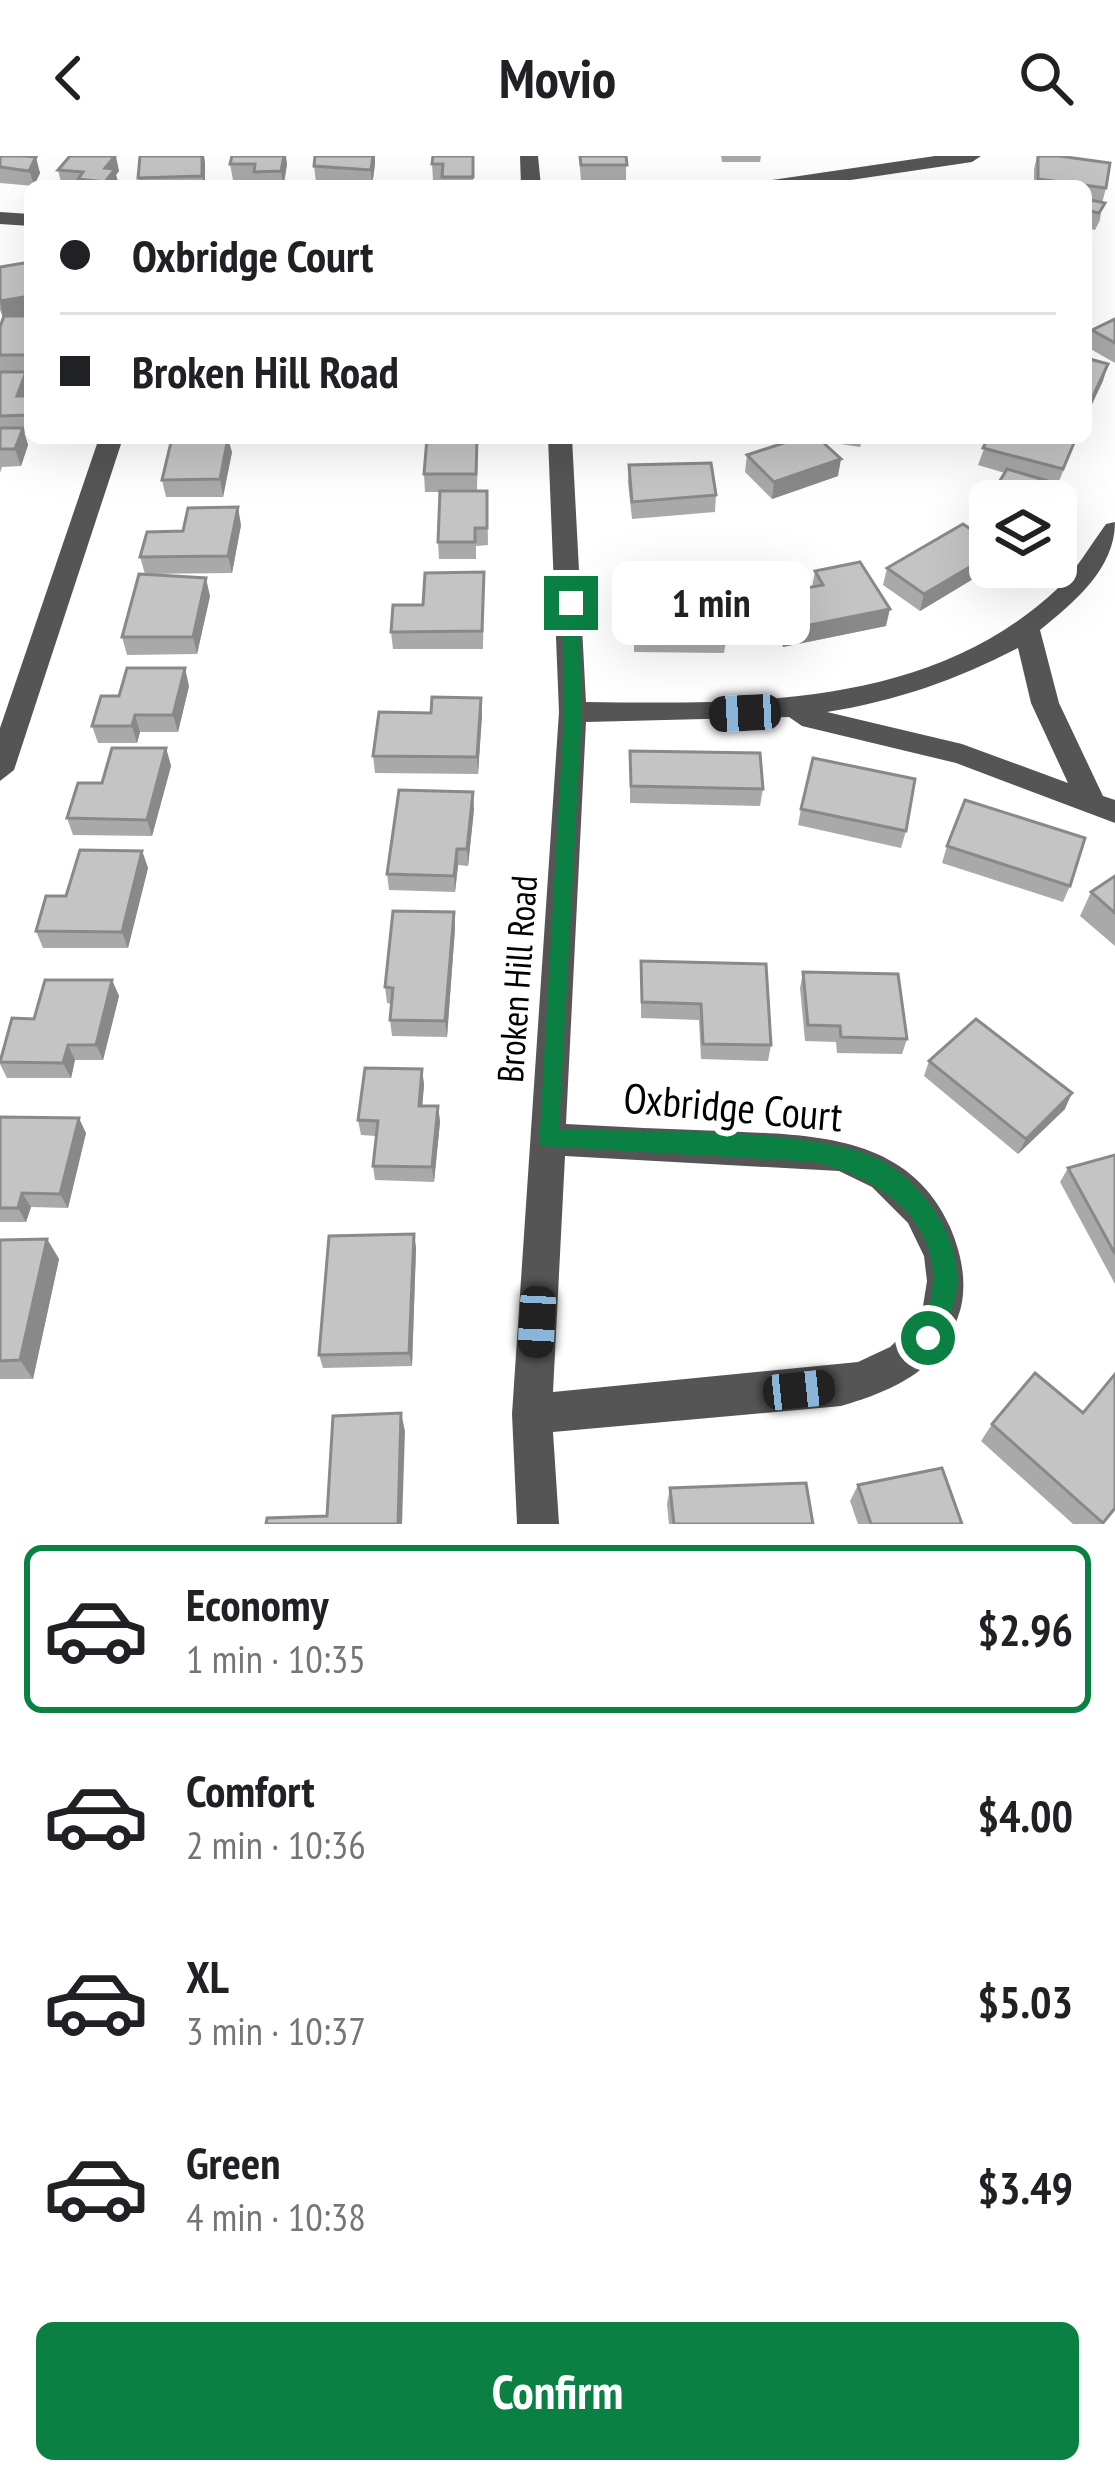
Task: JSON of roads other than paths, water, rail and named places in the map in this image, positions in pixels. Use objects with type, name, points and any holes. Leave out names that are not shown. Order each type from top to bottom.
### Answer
[{"type":"street","points":[[832,156],[850,180]]},
{"type":"street","points":[[856,180],[963,157],[978,178]]},
{"type":"street","points":[[0,770],[109,444]]},
{"type":"street","name":"Broken Hill Road","points":[[538,1524],[532,1414],[573,712],[560,444]]},
{"type":"street","points":[[573,712],[778,712],[928,680],[1027,631],[1071,594],[1115,530]]},
{"type":"street","points":[[1027,631],[1045,703],[1103,807]]},
{"type":"street","points":[[778,712],[962,754],[1103,807]]},
{"type":"street","name":"Oxbridge Court","points":[[532,1414],[841,1386],[886,1375],[928,1338],[946,1282],[929,1223],[908,1195],[862,1162],[815,1152],[547,1138]]}]
